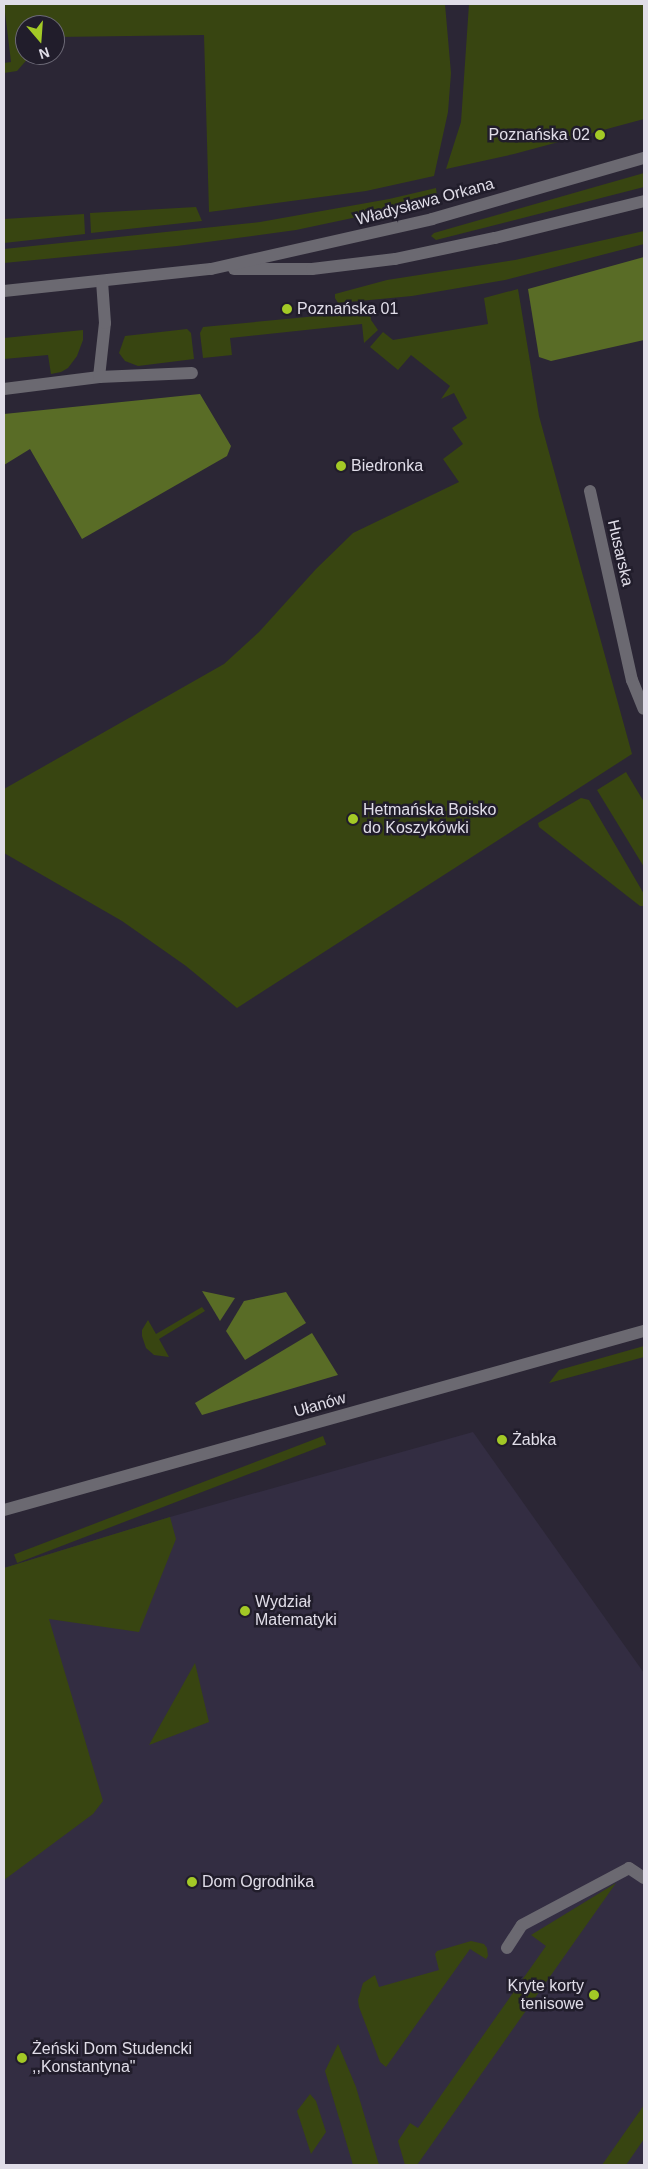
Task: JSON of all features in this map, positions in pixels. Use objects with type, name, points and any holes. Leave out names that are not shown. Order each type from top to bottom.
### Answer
[{"type":"street","name":"Władysława Orkana","points":[[211,269],[422,221],[644,158]]},
{"type":"street","name":"Władysława Orkana","points":[[4,290],[211,269],[312,269],[395,258],[477,242],[644,201]]},
{"type":"street","points":[[99,377],[105,323],[102,281]]},
{"type":"street","points":[[4,389],[99,377],[192,373]]},
{"type":"street","name":"Husarska","points":[[590,490],[632,680],[644,709]]},
{"type":"street","name":"Ułanów","points":[[4,1510],[644,1331]]},
{"type":"street","points":[[507,1948],[522,1925],[629,1868],[644,1878]]},
{"type":"shaded area","points":[[473,1432],[644,1673],[644,2165],[4,2165],[4,1568],[170,1517]]},
{"type":"green space","points":[[4,4],[445,4],[451,73],[448,112],[434,176],[366,191],[209,212],[204,35],[65,37],[65,15],[15,15],[15,65],[22,65],[17,71],[4,73],[4,63],[11,62]]},
{"type":"green space","points":[[469,4],[644,4],[644,119],[514,154],[446,169],[461,122]]},
{"type":"green space","points":[[644,173],[644,187],[436,240],[431,236],[434,233]]},
{"type":"green space","points":[[436,188],[437,197],[409,206],[296,230],[177,246],[4,263],[4,249],[260,222],[389,199]]},
{"type":"green space","points":[[196,207],[202,221],[91,233],[90,213]]},
{"type":"green space","points":[[84,214],[85,234],[4,243],[4,219]]},
{"type":"green space","points":[[644,231],[644,244],[505,280],[412,296],[338,303],[335,298],[335,294],[387,280],[515,260]]},
{"type":"green space","points":[[644,257],[644,340],[551,361],[539,357],[528,289]]},
{"type":"green space","points":[[518,289],[539,416],[632,754],[237,1008],[186,966],[122,921],[4,853],[4,789],[224,664],[259,632],[316,569],[353,533],[459,482],[443,459],[463,444],[452,428],[467,418],[454,393],[441,399],[450,386],[411,355],[398,370],[370,347],[383,332],[393,340],[488,324],[484,298]]},
{"type":"green space","points":[[370,311],[371,320],[378,330],[364,343],[362,324],[230,338],[232,355],[203,358],[200,333],[203,327]]},
{"type":"green space","points":[[187,329],[191,333],[194,359],[138,366],[125,361],[119,353],[125,336]]},
{"type":"green space","points":[[83,330],[83,340],[77,356],[68,368],[61,372],[51,374],[48,355],[4,359],[4,338]]},
{"type":"green space","points":[[200,394],[231,446],[227,456],[82,539],[30,449],[4,465],[4,414]]},
{"type":"green space","points":[[626,772],[644,802],[644,867],[597,790]]},
{"type":"green space","points":[[581,798],[589,800],[644,894],[644,906],[640,906],[539,827],[538,823]]},
{"type":"green space","points":[[202,1291],[235,1298],[220,1321]]},
{"type":"green space","points":[[286,1292],[306,1323],[245,1360],[226,1331],[244,1301]]},
{"type":"green space","points":[[202,1307],[205,1311],[159,1339],[169,1357],[154,1355],[146,1348],[142,1330],[148,1320],[156,1334]]},
{"type":"green space","points":[[312,1333],[338,1375],[202,1415],[195,1403]]},
{"type":"green space","points":[[644,1346],[644,1357],[549,1383],[559,1370]]},
{"type":"green space","points":[[323,1436],[326,1444],[17,1563],[14,1555]]},
{"type":"green space","points":[[170,1517],[176,1539],[139,1632],[49,1619],[103,1801],[93,1814],[4,1880],[4,1568]]},
{"type":"green space","points":[[195,1663],[209,1722],[149,1745]]},
{"type":"green space","points":[[616,1883],[417,2165],[405,2165],[398,2141],[410,2123],[418,2128],[546,1946],[531,1935]]},
{"type":"green space","points":[[471,1941],[484,1944],[487,1948],[488,1956],[486,1959],[470,1949],[386,2067],[380,2062],[359,2007],[358,2000],[363,1983],[375,1975],[379,1987],[439,1970],[435,1954],[437,1951]]},
{"type":"green space","points":[[338,2044],[356,2087],[379,2165],[353,2165],[325,2071]]},
{"type":"green space","points":[[310,2094],[316,2101],[326,2132],[311,2154],[297,2111]]},
{"type":"green space","points":[[644,2105],[644,2139],[626,2165],[602,2165]]},
{"type":"place","name":"Poznańska 02","points":[[600,135]]},
{"type":"place","name":"Poznańska 01","points":[[287,309]]},
{"type":"place","name":"Biedronka","points":[[341,466]]},
{"type":"place","name":"Hetmańska Boisko do Koszykówki","points":[[353,819]]},
{"type":"place","name":"Żabka","points":[[502,1440]]},
{"type":"place","name":"Wydział Matematyki","points":[[245,1611]]},
{"type":"place","name":"Dom Ogrodnika","points":[[192,1882]]},
{"type":"place","name":"Kryte korty tenisowe","points":[[594,1995]]},
{"type":"place","name":"Żeński Dom Studencki ,,Konstantyna\"","points":[[22,2058]]}]
